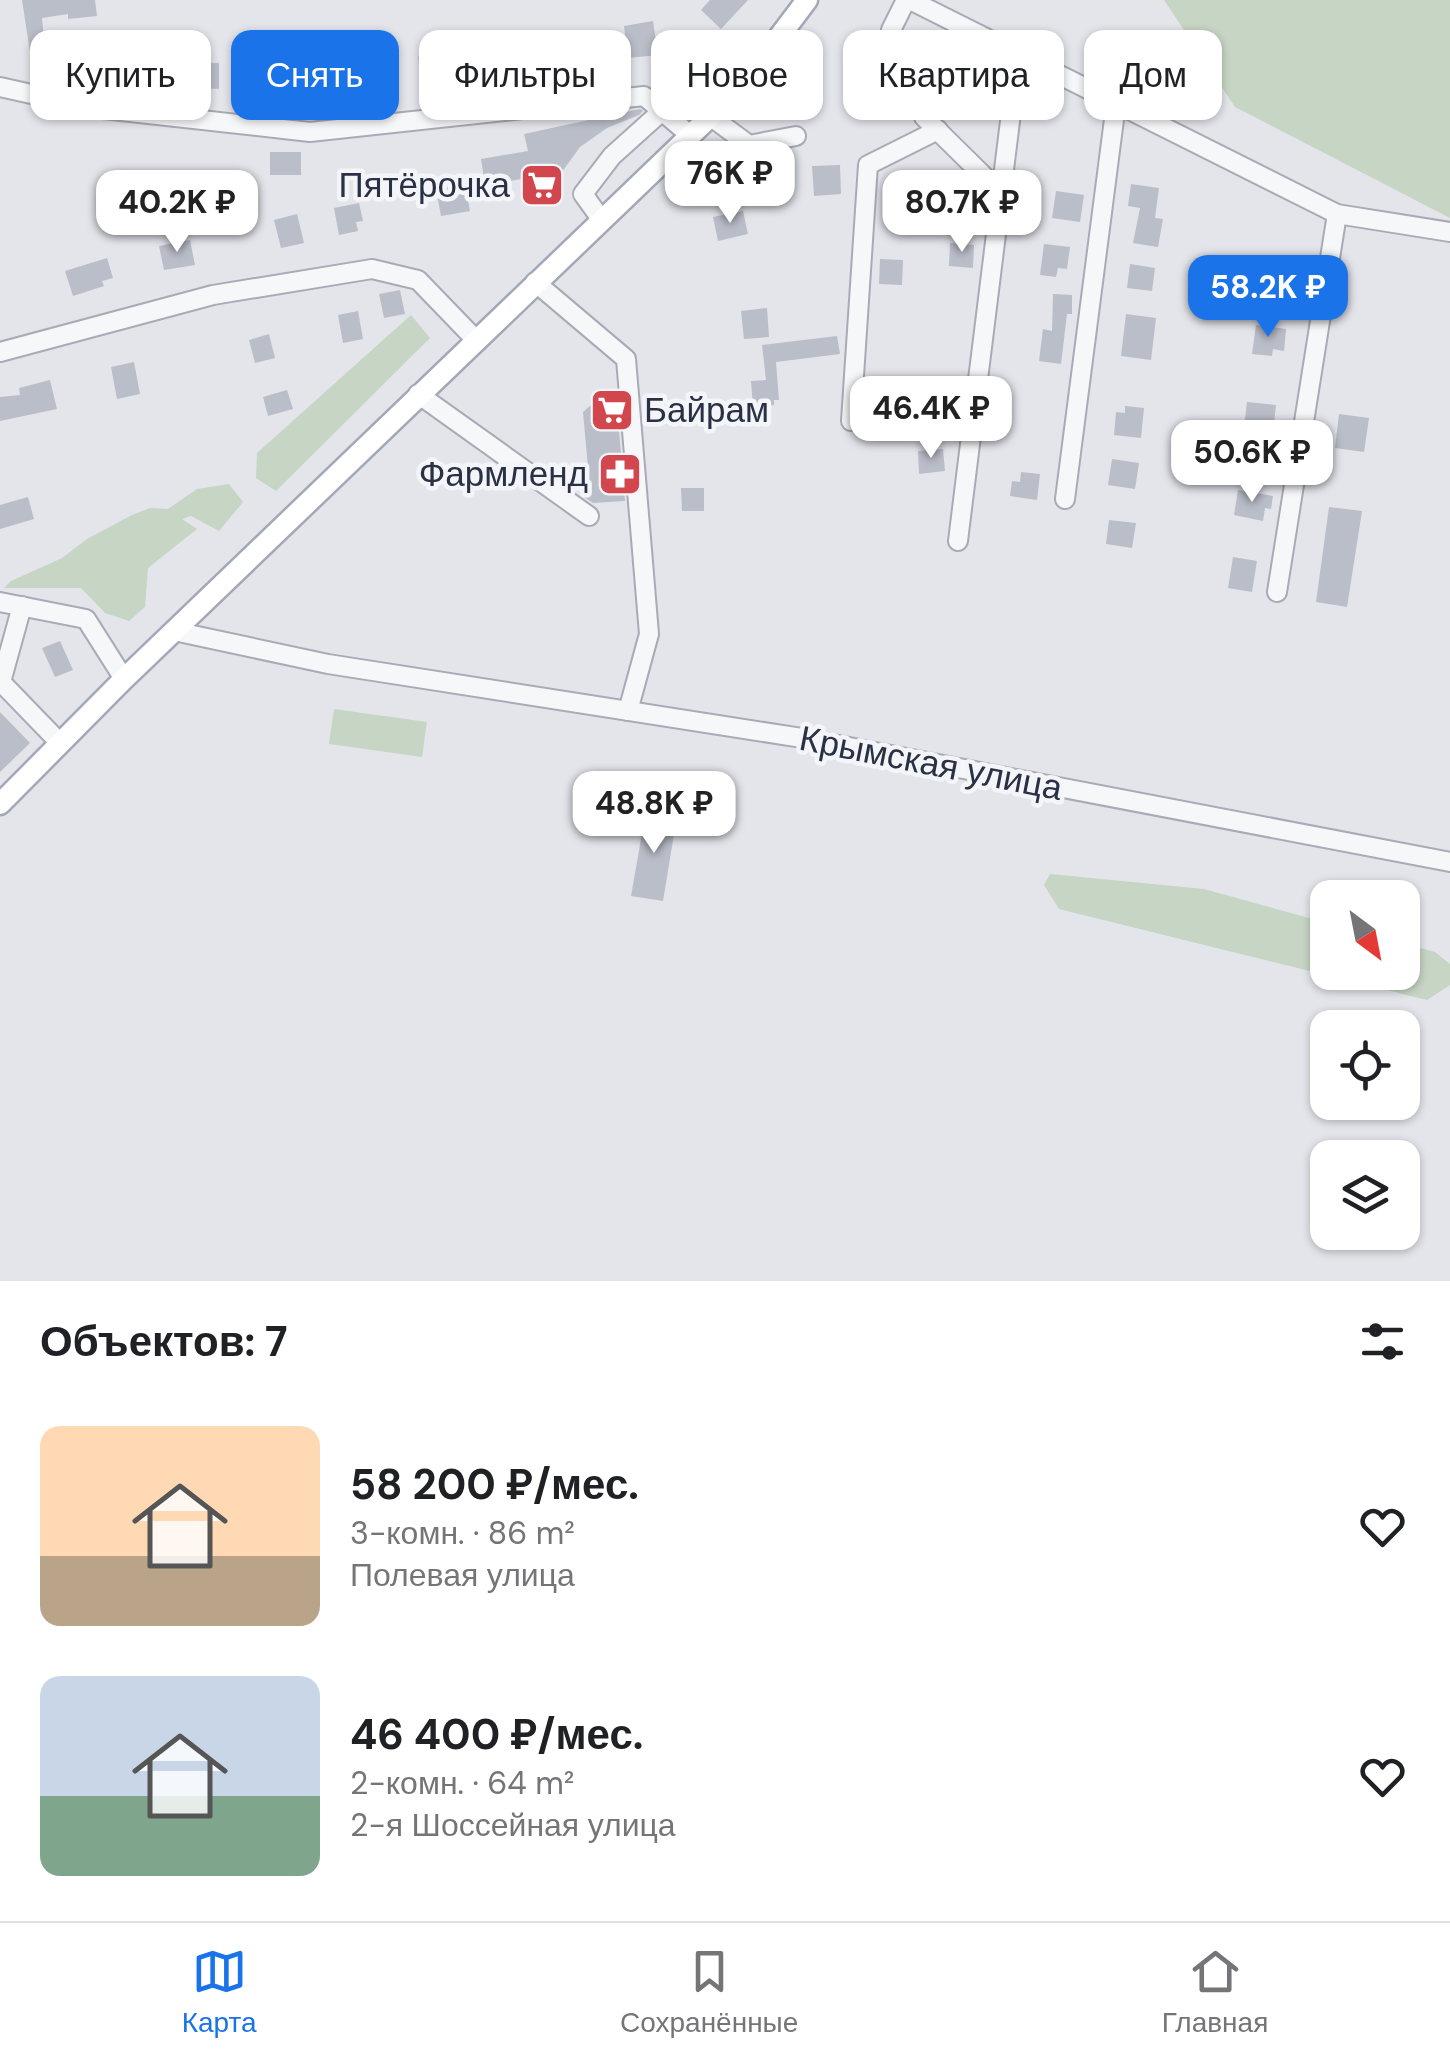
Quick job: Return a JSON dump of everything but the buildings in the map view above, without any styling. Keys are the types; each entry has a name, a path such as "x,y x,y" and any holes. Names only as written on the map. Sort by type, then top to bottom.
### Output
{"main road":[{"path":"784,30 807,0"},
{"path":"0,804 475,338 706,120"}],"street":[{"path":"968,30 908,0 891,30 924,117 1001,193"},
{"path":"0,87 94,108 310,132 644,96 651,102"},
{"path":"601,219 583,194 612,156 653,120"},
{"path":"672,120 690,135"},
{"path":"715,120 749,145 796,136"},
{"path":"958,541 1010,120"},
{"path":"1064,500 1114,120"},
{"path":"1148,120 1336,214 1450,232"},
{"path":"850,421 868,165 938,130"},
{"path":"1277,592 1336,214"},
{"path":"0,352 213,294 372,270 418,280 475,338"},
{"path":"535,282 626,359 650,634 628,710"},
{"path":"418,394 589,516"},
{"path":"0,602 86,619 124,679"},
{"path":"22,606 1,682 60,743"},
{"name":"Крымская улица","path":"174,630 328,664 802,738 1450,862"}],"green space":[{"path":"1164,0 1450,0 1450,218 1235,107 1222,87 1222,30 1184,30"},
{"path":"411,315 430,338 276,491 256,478 257,453"},
{"path":"229,484 243,502 219,531 191,516 182,519 197,529 148,568 145,607 129,621 105,613 81,588 4,588 132,515 150,508 168,509 197,489"},
{"path":"334,709 427,722 422,757 329,744"},
{"path":"1050,874 1204,889 1310,918 1310,971 1059,909 1044,885"},
{"path":"1420,948 1435,952 1450,964 1450,985 1427,1000 1387,990 1420,990"}],"place":[{"name":"Пятёрочка","path":"542,185"},
{"name":"Байрам","path":"612,410"},
{"name":"Фармленд","path":"620,474"}]}
